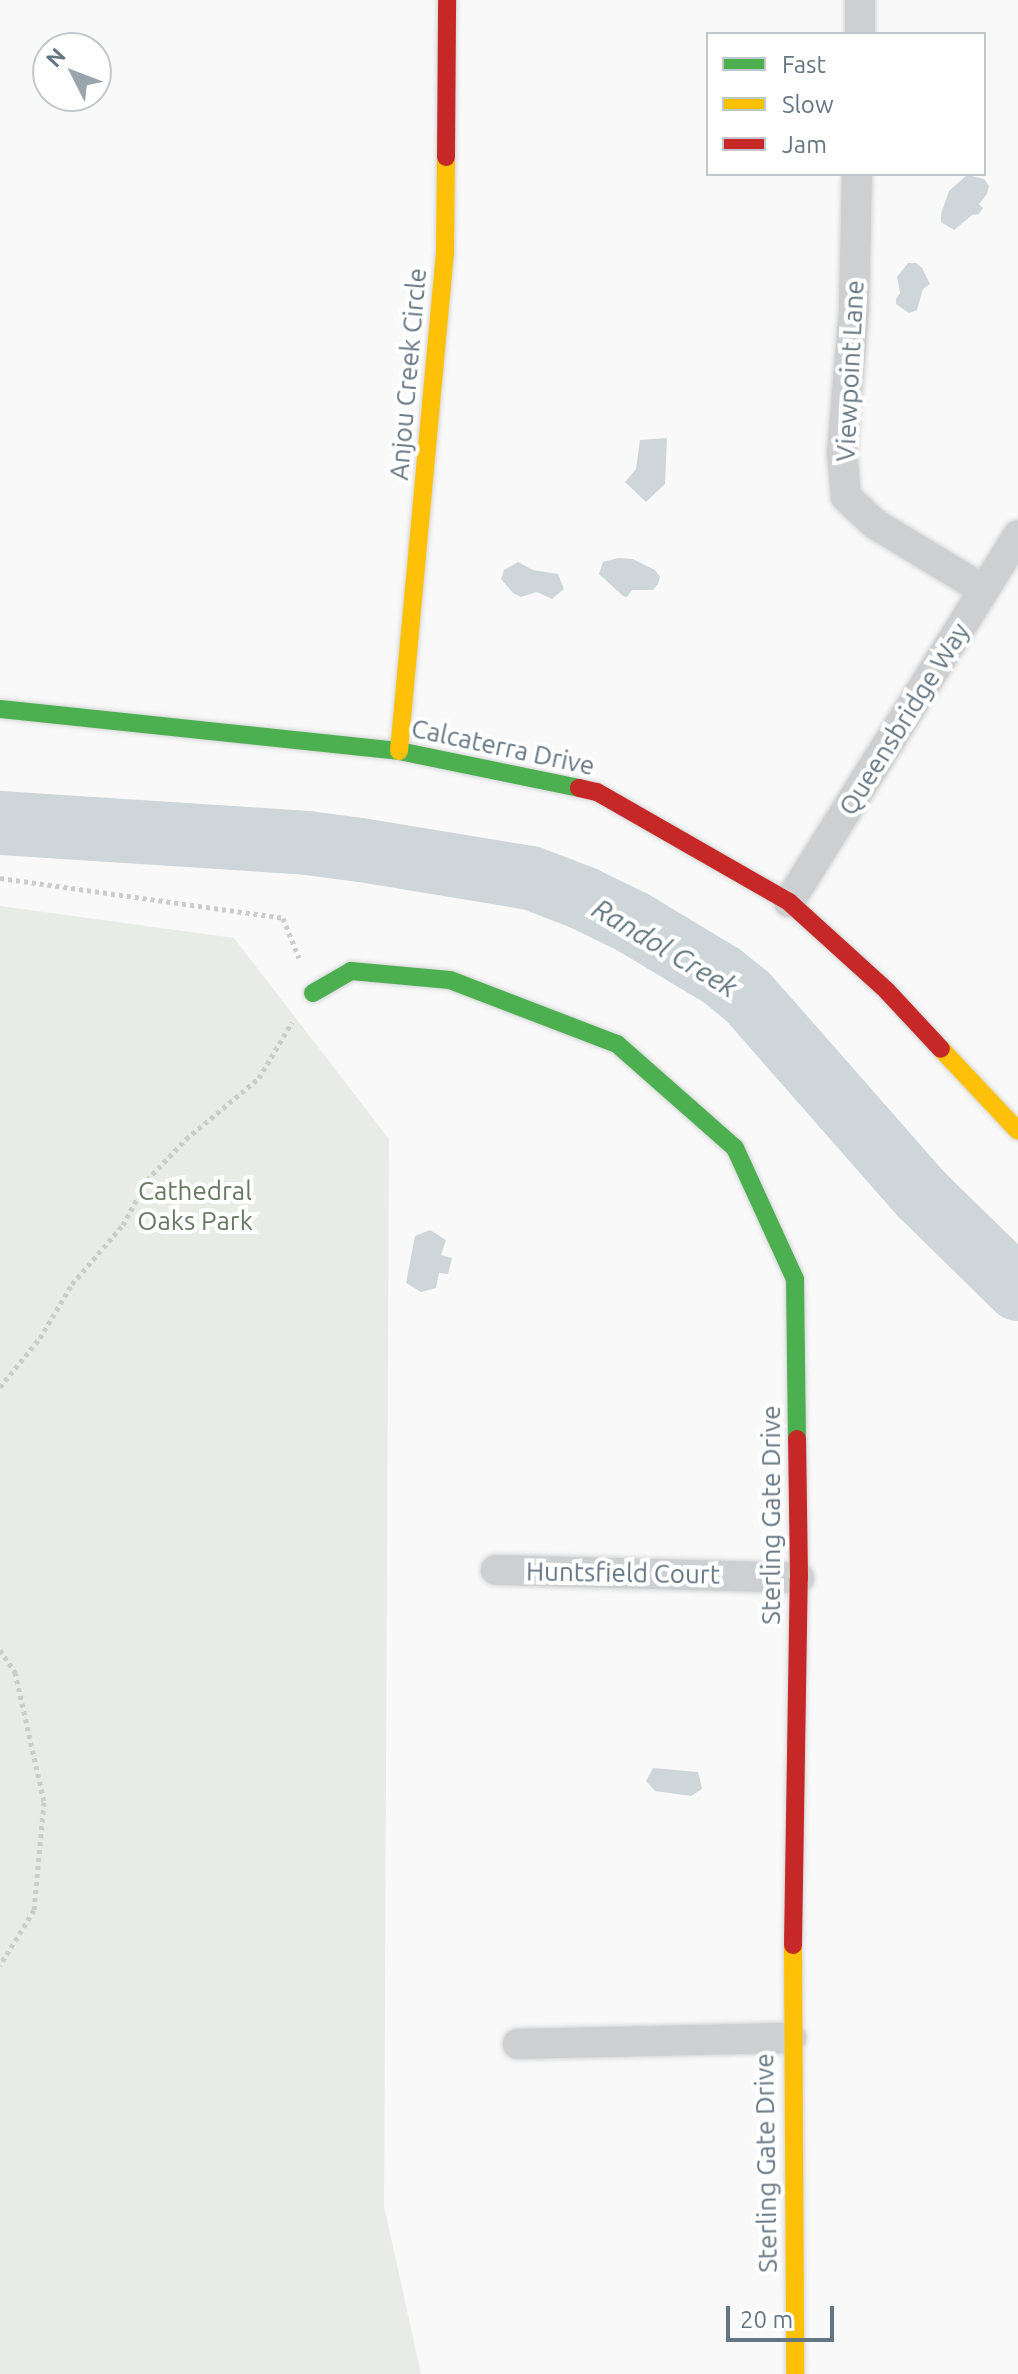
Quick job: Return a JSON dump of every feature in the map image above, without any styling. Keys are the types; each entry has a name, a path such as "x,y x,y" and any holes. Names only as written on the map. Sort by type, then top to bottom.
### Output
{"street":[{"name":"Anjou Creek Circle","path":"399,751 445,252 447,0"},
{"path":"860,0 860,32"},
{"name":"Viewpoint Lane","path":"857,176 854,309 842,452 846,497 875,524 984,590"},
{"name":"Queensbridge Way","path":"789,902 1018,536"},
{"name":"Calcaterra Drive","path":"0,709 399,751 597,792 789,902 887,991 1018,1131"},
{"name":"Sterling Gate Drive","path":"313,993 351,971 450,980 617,1044 735,1148 795,1279 799,1578 791,2038 795,2374"},
{"name":"Huntsfield Court","path":"496,1570 799,1578"},
{"path":"518,2044 791,2038"}],"path":[{"path":"0,878 283,918 313,993 259,1078 186,1139 147,1180 123,1225 72,1284 40,1338 0,1387"},
{"path":"0,1650 15,1672 44,1802 34,1910 0,1965"}],"green space":[{"name":"Cathedral Oaks Park","path":"0,906 234,938 389,1139 384,2206 421,2374 0,2374"}],"shaded area":[{"path":"966,176 984,179 989,186 979,204 983,208 979,214 972,215 954,230 941,222 949,191"},
{"path":"908,263 916,263 922,268 930,284 923,289 917,310 909,313 896,304 900,293 897,277"},
{"path":"667,438 665,484 646,502 625,482 636,469 640,440"},
{"path":"618,558 633,559 655,570 660,577 658,584 653,590 632,590 627,597 623,596 599,574 603,562"},
{"path":"518,562 533,570 558,574 564,589 552,599 537,592 521,597 513,593 501,579 504,570"},
{"path":"430,1230 446,1240 441,1255 452,1258 448,1274 439,1273 436,1288 421,1292 406,1283 415,1236"},
{"path":"653,1768 698,1772 702,1789 691,1796 655,1791 646,1781"}],"waterway":[{"name":"Randol Creek","path":"0,823 307,843 531,878 583,898 634,923 722,976 747,996 923,1196 1018,1289"}],"traffic: fast":[{"path":"0,709 399,751 579,788"},
{"path":"313,993 351,971 450,980 617,1044 735,1148 795,1279 797,1439"}],"traffic: slow":[{"path":"399,751 445,252 446,157"},
{"path":"941,1049 1018,1131"},
{"path":"793,1945 795,2374"}],"traffic: jam":[{"path":"446,157 447,0"},
{"path":"579,788 597,792 789,902 887,991 941,1049"},
{"path":"793,1945 799,1578 797,1439"}]}
